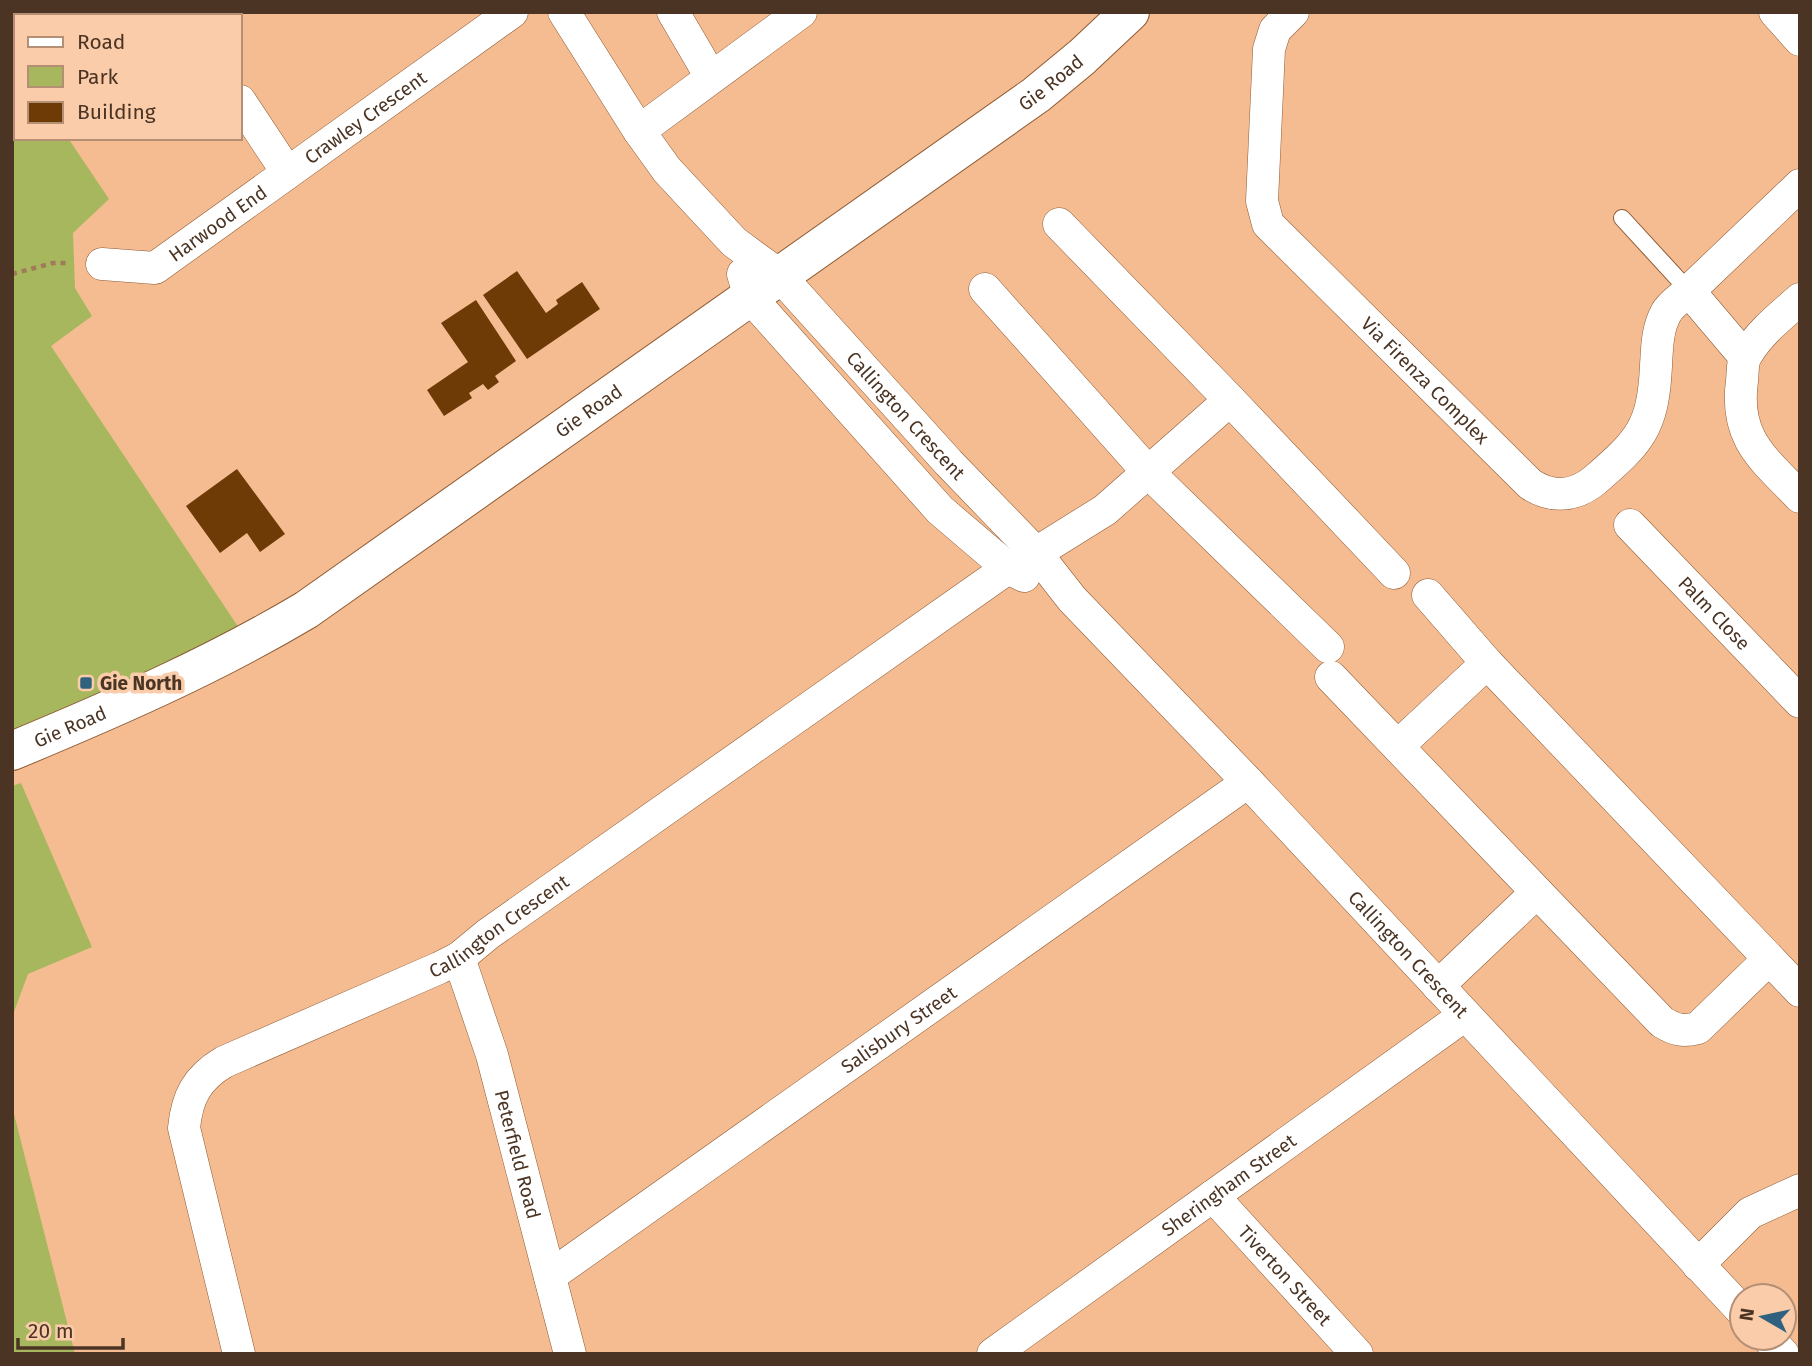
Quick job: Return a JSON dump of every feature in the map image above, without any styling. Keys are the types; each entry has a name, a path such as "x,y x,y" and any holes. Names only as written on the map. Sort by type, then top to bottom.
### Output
{"street":[{"name":"Crawley Crescent","path":"242,104 287,172 512,12"},
{"path":"564,12 639,131 667,170 734,242 764,286"},
{"path":"673,12 711,77"},
{"path":"639,131 801,12"},
{"name":"Gie Road","path":"12,751 227,655 306,610 1036,95 1130,12"},
{"name":"Via Firenza Complex","path":"1293,12 1275,30 1269,49 1262,201 1268,223 1530,484 1552,494 1572,492 1590,484 1631,449 1647,423 1655,385 1657,340 1666,312 1800,185"},
{"path":"1775,12 1800,40"},
{"name":"Harwood End","path":"102,264 155,268 287,172"},
{"path":"1059,224 1394,573"},
{"name":"Callington Crescent","path":"764,286 949,463 1036,553 1072,599 1248,782 1728,1296"},
{"name":"Callington Crescent","path":"764,286 940,510 1008,568 1072,599"},
{"path":"985,289 1148,472 1330,662 1398,746 1662,1022 1675,1030 1688,1031 1698,1028 1769,959"},
{"path":"1689,291 1745,357"},
{"path":"1800,299 1759,337 1745,357 1740,392 1746,432 1753,448 1800,497"},
{"path":"1036,553 1105,510 1230,400"},
{"name":"Palm Close","path":"1630,525 1800,702"},
{"name":"Callington Crescent","path":"239,1354 184,1128 191,1093 200,1080 224,1062 459,958 500,926 1008,568 1036,553"},
{"path":"1428,594 1487,663 1800,990"},
{"path":"1398,746 1487,663"},
{"name":"Salisbury Street","path":"550,1276 1248,782"},
{"path":"1438,986 1537,892"},
{"name":"Peterfield Road","path":"459,958 492,1055 570,1354"},
{"name":"Sheringham Street","path":"993,1354 1465,1015"},
{"path":"1699,1265 1750,1213 1800,1190"},
{"name":"Tiverton Street","path":"1213,1196 1357,1354"}],"lane":[{"path":"1622,218 1689,291"}],"path":[{"path":"12,274 53,263 102,264"}],"green space":[{"path":"12,54 14,140 69,140 109,199 73,233 75,288 92,316 51,346 249,643 12,751"},
{"path":"21,783 92,947 28,974 12,1017 12,786"},
{"path":"12,1106 75,1354 12,1354"}],"building":[{"path":"517,271 546,313 558,304 556,300 582,282 600,309 527,359 483,295"},
{"path":"476,300 516,361 495,376 499,382 488,390 483,384 469,393 472,398 444,416 427,390 468,362 441,323"},
{"path":"237,469 285,534 260,552 247,533 220,553 186,506"}],"place":[{"name":"Gie North","path":"86,683"}]}
